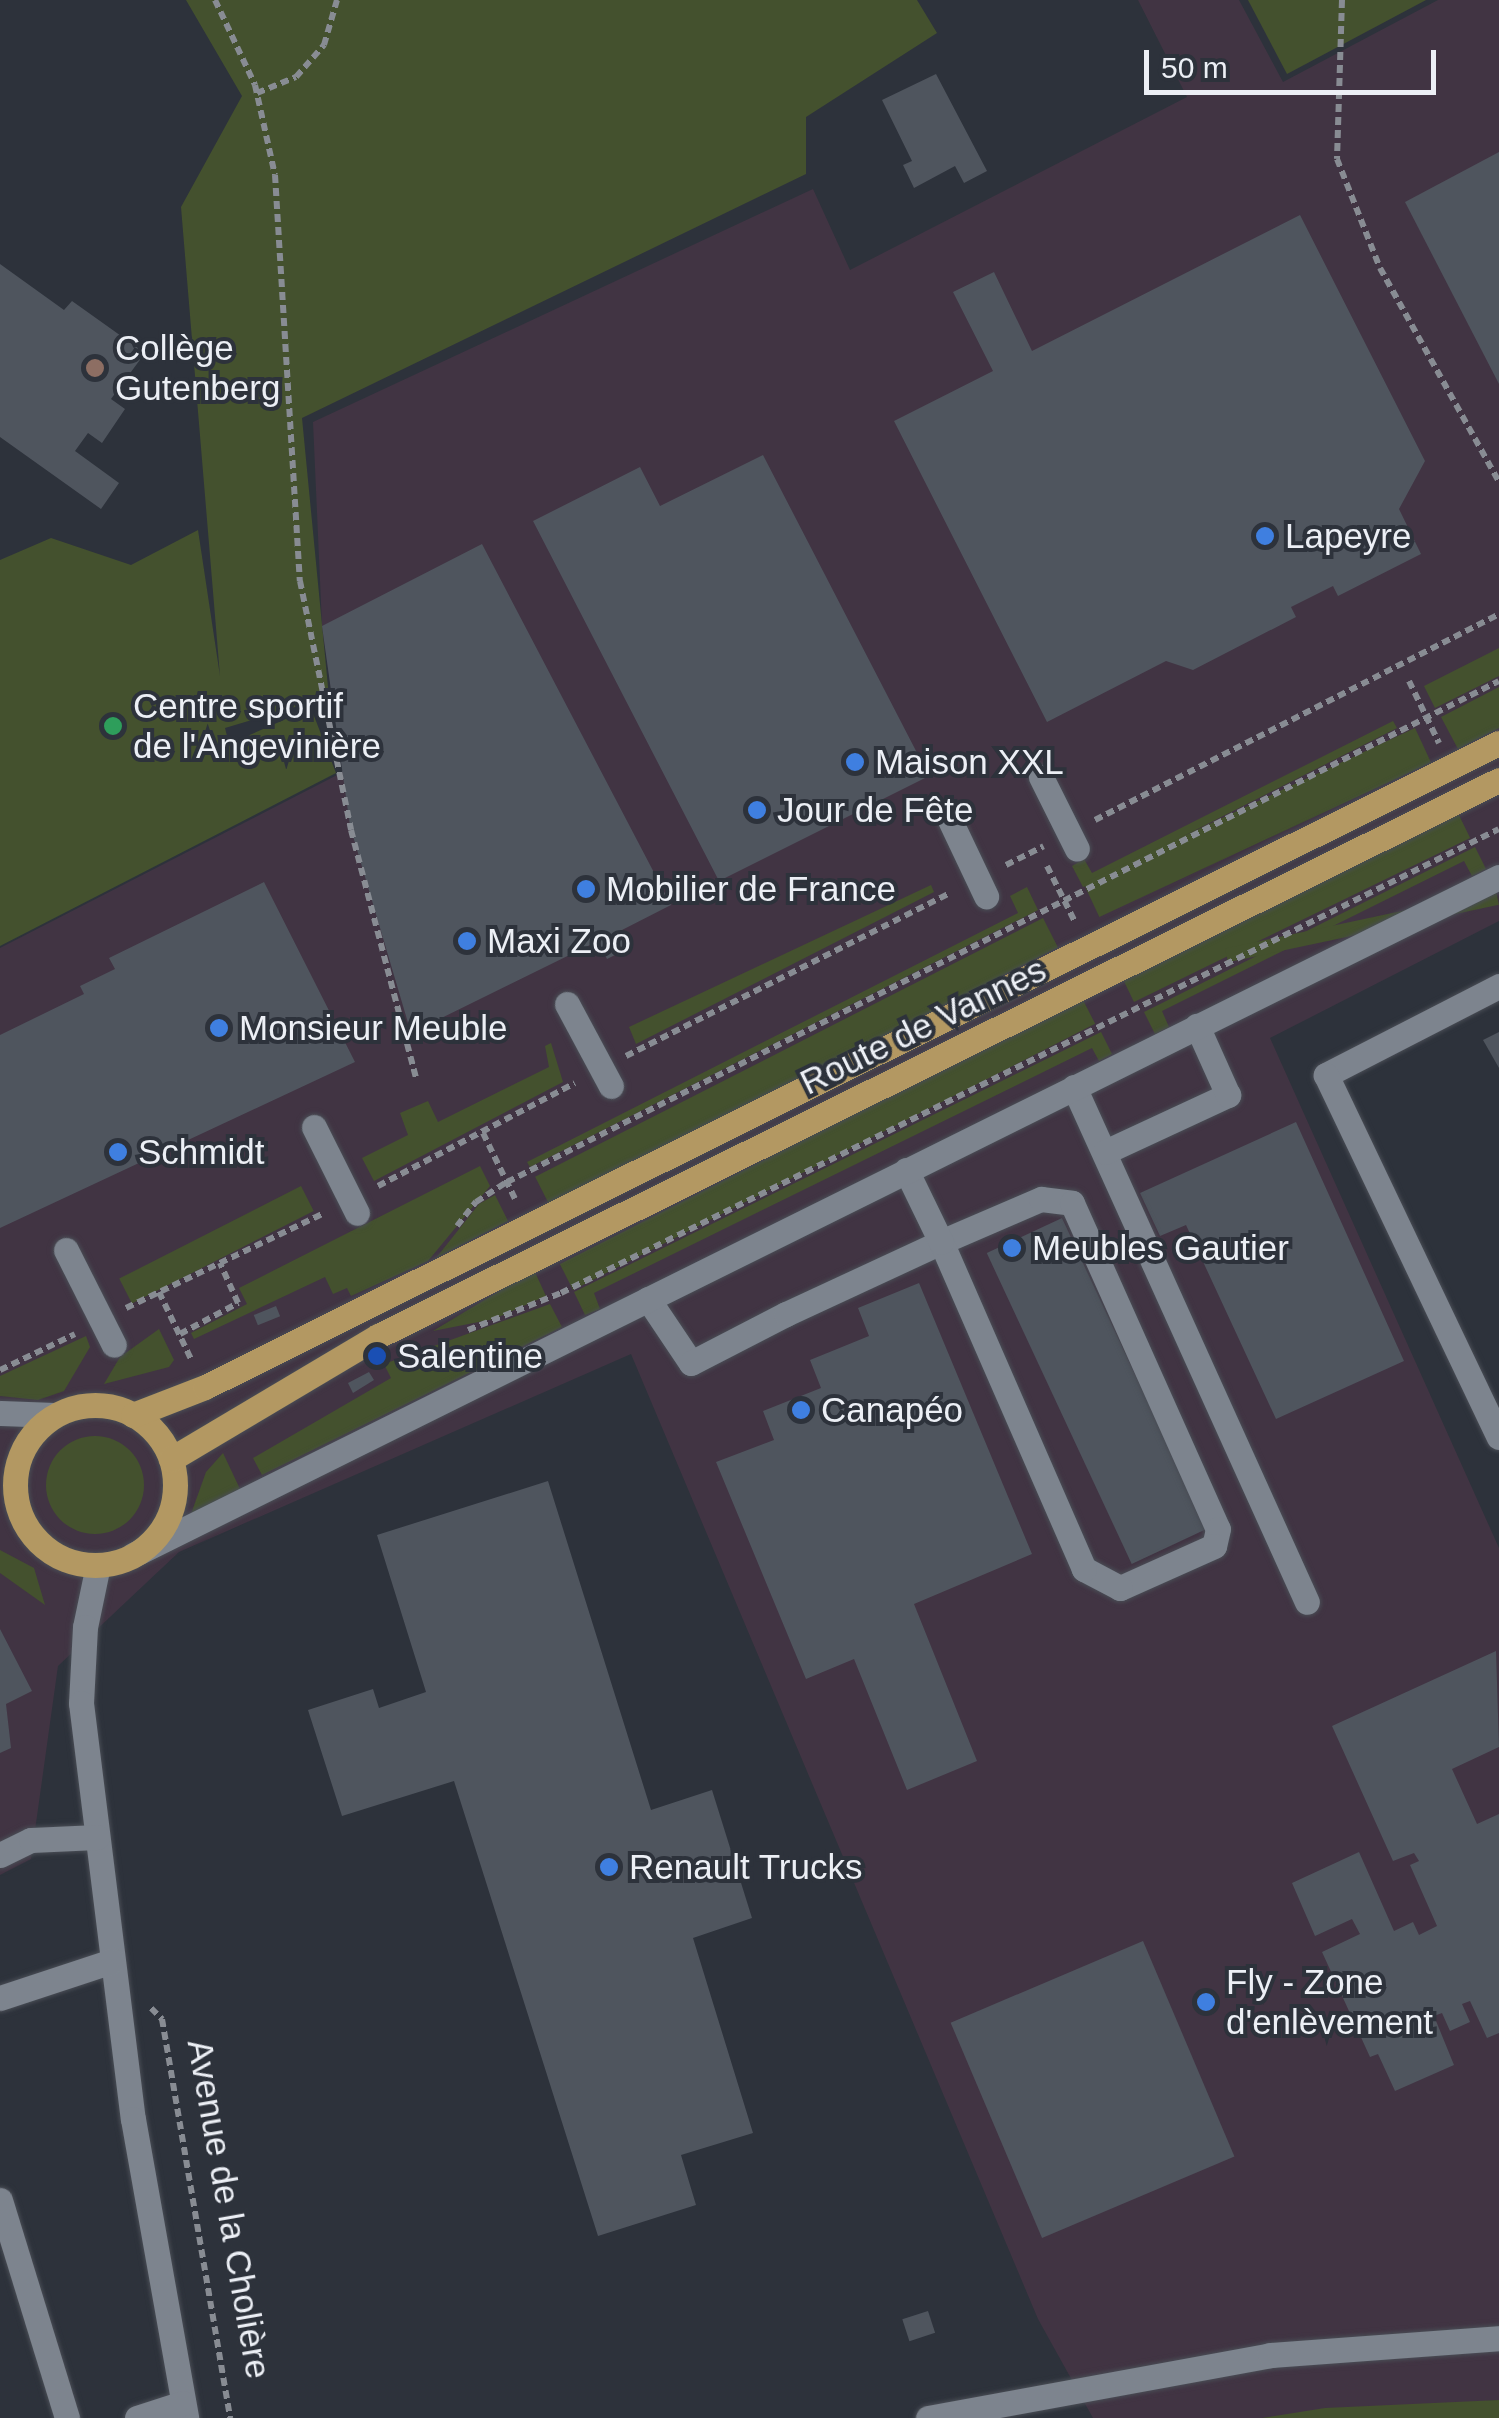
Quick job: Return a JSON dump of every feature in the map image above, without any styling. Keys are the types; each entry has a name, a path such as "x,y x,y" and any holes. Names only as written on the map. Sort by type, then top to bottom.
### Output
{"main road":[{"name":"Route de Vannes","path":"134,1415 205,1386 1499,743"},
{"name":"Route de Vannes","path":"171,1459 378,1336 1499,780"},
{"path":"95,1405 134,1415 160,1438 171,1459 170,1514 132,1556 98,1565 59,1556 11,1519 9,1465 29,1439 55,1416 95,1405"}],"street":[{"path":"1041,777 1073,842"},
{"path":"948,816 982,887"},
{"path":"132,1556 1499,877"},
{"path":"1499,986 1326,1075 1499,1437"},
{"path":"567,1004 606,1077"},
{"path":"1105,1152 1228,1096 1196,1026"},
{"path":"1074,1087 1307,1602"},
{"path":"314,1128 354,1207"},
{"path":"648,1299 691,1363 941,1242 1042,1199 1072,1202 1218,1529 1214,1546 1120,1588 1084,1569 941,1242 906,1170"},
{"path":"66,1250 114,1344"},
{"path":"0,1413 55,1416"},
{"path":"98,1565 84,1627 81,1703 112,1967 185,2411 137,2418"},
{"path":"0,1855 31,1840 97,1836"},
{"path":"0,1998 112,1967"},
{"path":"0,2200 66,2418"},
{"path":"928,2418 1270,2354 1499,2338"}],"path":[{"path":"215,0 257,93 274,175 300,581 351,830 416,1078"},
{"path":"257,93 296,77 324,45 337,0"},
{"path":"1342,0 1337,159 1380,268 1499,482"},
{"path":"0,1370 220,1263 354,1207 606,1077 792,967 982,887 1073,842 1499,614"},
{"name":"Route de Vannes","path":"449,1237 476,1202 507,1182 1499,681"},
{"path":"456,1332 562,1294 1499,829"},
{"path":"159,1292 180,1334 238,1303 220,1263"},
{"name":"Avenue de la Cholière","path":"112,1967 162,2019 230,2418"}],"shaded area":[{"path":"1138,0 1239,0 1283,82 1438,0 1499,0 1499,921 1270,1038 1499,1548 1499,2400 1262,2418 1093,2418 1038,2319 631,1354 179,1552 58,1666 31,1859 0,1875 0,948 343,772 322,626 313,422 813,189 850,270 1187,97"}],"green space":[{"path":"186,0 917,0 937,33 806,117 806,174 302,418 329,697 225,728 229,744 311,708 336,773 0,946 0,560 51,538 131,565 198,530 220,676 181,207 242,96"},
{"path":"1248,0 1426,0 1287,74"},
{"path":"1499,648 1499,676 1435,708 1424,686"},
{"path":"1499,687 1499,728 1458,749 1441,717"},
{"path":"1393,721 1397,728 1083,887 1072,866 1084,859 1092,873"},
{"path":"1415,728 1431,762 1099,917 1083,883"},
{"path":"1457,811 1470,838 1134,1002 1121,975"},
{"path":"1475,847 1486,869 1472,876 1464,861 1162,1011 1169,1027 1155,1034 1144,1012"},
{"path":"931,885 934,892 636,1044 629,1027"},
{"path":"1027,887 1038,910 530,1167 527,1162 1018,913 1010,896"},
{"path":"1496,891 1499,905 1228,962 1225,949"},
{"path":"1043,918 1058,947 550,1206 535,1177"},
{"path":"1082,998 1095,1024 573,1290 560,1264"},
{"path":"1101,1032 1112,1054 1099,1061 1092,1048 594,1293 600,1309 585,1315 574,1292"},
{"path":"551,1043 563,1082 374,1181 362,1158 408,1135 400,1113 428,1101 438,1122 549,1067 545,1046"},
{"path":"480,1166 490,1186 428,1261 351,1296 347,1288 333,1294 325,1277 194,1339 191,1333 247,1304 239,1288"},
{"path":"301,1186 314,1211 132,1304 119,1279"},
{"path":"495,1195 508,1221 436,1258 479,1204"},
{"path":"534,1270 546,1296 494,1319 433,1331"},
{"path":"550,1304 562,1327 262,1475 253,1458 391,1378 384,1364"},
{"path":"159,1329 174,1360 169,1367 104,1384 120,1357"},
{"path":"86,1336 90,1347 64,1391 38,1400 0,1396 0,1376"},
{"path":"85,1436 105,1436 130,1450 141,1466 141,1504 130,1520 105,1534 85,1534 68,1526 54,1512 46,1495 46,1475 54,1458 68,1444"},
{"path":"223,1453 240,1489 191,1514 206,1472"},
{"path":"0,1550 34,1568 45,1605 0,1573"},
{"path":"1499,2400 1499,2418 1262,2418 1325,2408"}],"building":[{"path":"936,74 987,171 964,183 955,166 914,188 903,165 912,161 882,100"},
{"path":"1499,152 1499,384 1405,202"},
{"path":"1300,215 1425,461 1399,509 1421,554 1338,596 1333,586 1291,607 1296,617 1193,670 1166,661 1047,722 894,421 993,371 953,292 994,272 1032,351"},
{"path":"0,264 64,310 72,301 145,353 111,399 125,409 102,443 88,433 75,451 119,483 101,509 0,437"},
{"path":"763,455 929,776 719,881 533,521 640,467 660,506"},
{"path":"482,544 671,905 622,930 629,948 607,959 598,941 411,1033 350,826 322,626"},
{"name":"Monsieur Meuble","path":"264,882 355,1062 0,1228 0,1035 84,994 80,986 115,969 109,958"},
{"path":"1499,1032 1499,1068 1483,1040"},
{"path":"1296,1122 1404,1361 1276,1419 1186,1225 1160,1236 1140,1193"},
{"path":"1062,1218 1207,1529 1132,1564 987,1253"},
{"path":"919,1283 1032,1554 914,1604 977,1761 907,1790 854,1659 806,1679 716,1462 774,1440 763,1411 821,1388 810,1360 869,1336 858,1308"},
{"path":"276,1306 280,1316 258,1325 254,1315"},
{"path":"369,1372 374,1380 353,1393 348,1383"},
{"name":"Renault Trucks","path":"548,1481 651,1810 712,1790 752,1918 693,1938 753,2133 681,2155 696,2205 598,2236 454,1781 342,1816 308,1710 373,1689 379,1708 426,1692 377,1535"},
{"path":"0,1629 32,1691 6,1704 11,1748 0,1753"},
{"path":"1496,1651 1499,1747 1452,1769 1477,1824 1499,1814 1499,2033 1487,2038 1470,2001 1462,2004 1470,2022 1450,2031 1442,2013 1434,2016 1454,2065 1395,2091 1378,2054 1370,2057 1322,1952 1360,1934 1352,1919 1315,1936 1292,1883 1359,1852 1394,1931 1413,1922 1419,1935 1437,1926 1410,1865 1419,1861 1414,1853 1393,1861 1332,1726"},
{"path":"1143,1941 1234,2156 1042,2238 951,2023"},
{"path":"928,2311 935,2333 909,2341 902,2319"}],"place":[{"name":"Collège Gutenberg","path":"95,368"},
{"name":"Lapeyre","path":"1265,536"},
{"name":"Centre sportif de l'Angevinière","path":"113,726"},
{"name":"Maison XXL","path":"855,762"},
{"name":"Jour de Fête","path":"757,810"},
{"name":"Mobilier de France","path":"586,889"},
{"name":"Maxi Zoo","path":"467,941"},
{"name":"Monsieur Meuble","path":"219,1028"},
{"name":"Schmidt","path":"118,1152"},
{"name":"Meubles Gautier","path":"1012,1248"},
{"name":"Salentine","path":"377,1356"},
{"name":"Canapéo","path":"801,1410"},
{"name":"Renault Trucks","path":"609,1867"},
{"name":"Fly - Zone d'enlèvement","path":"1206,2002"}]}
